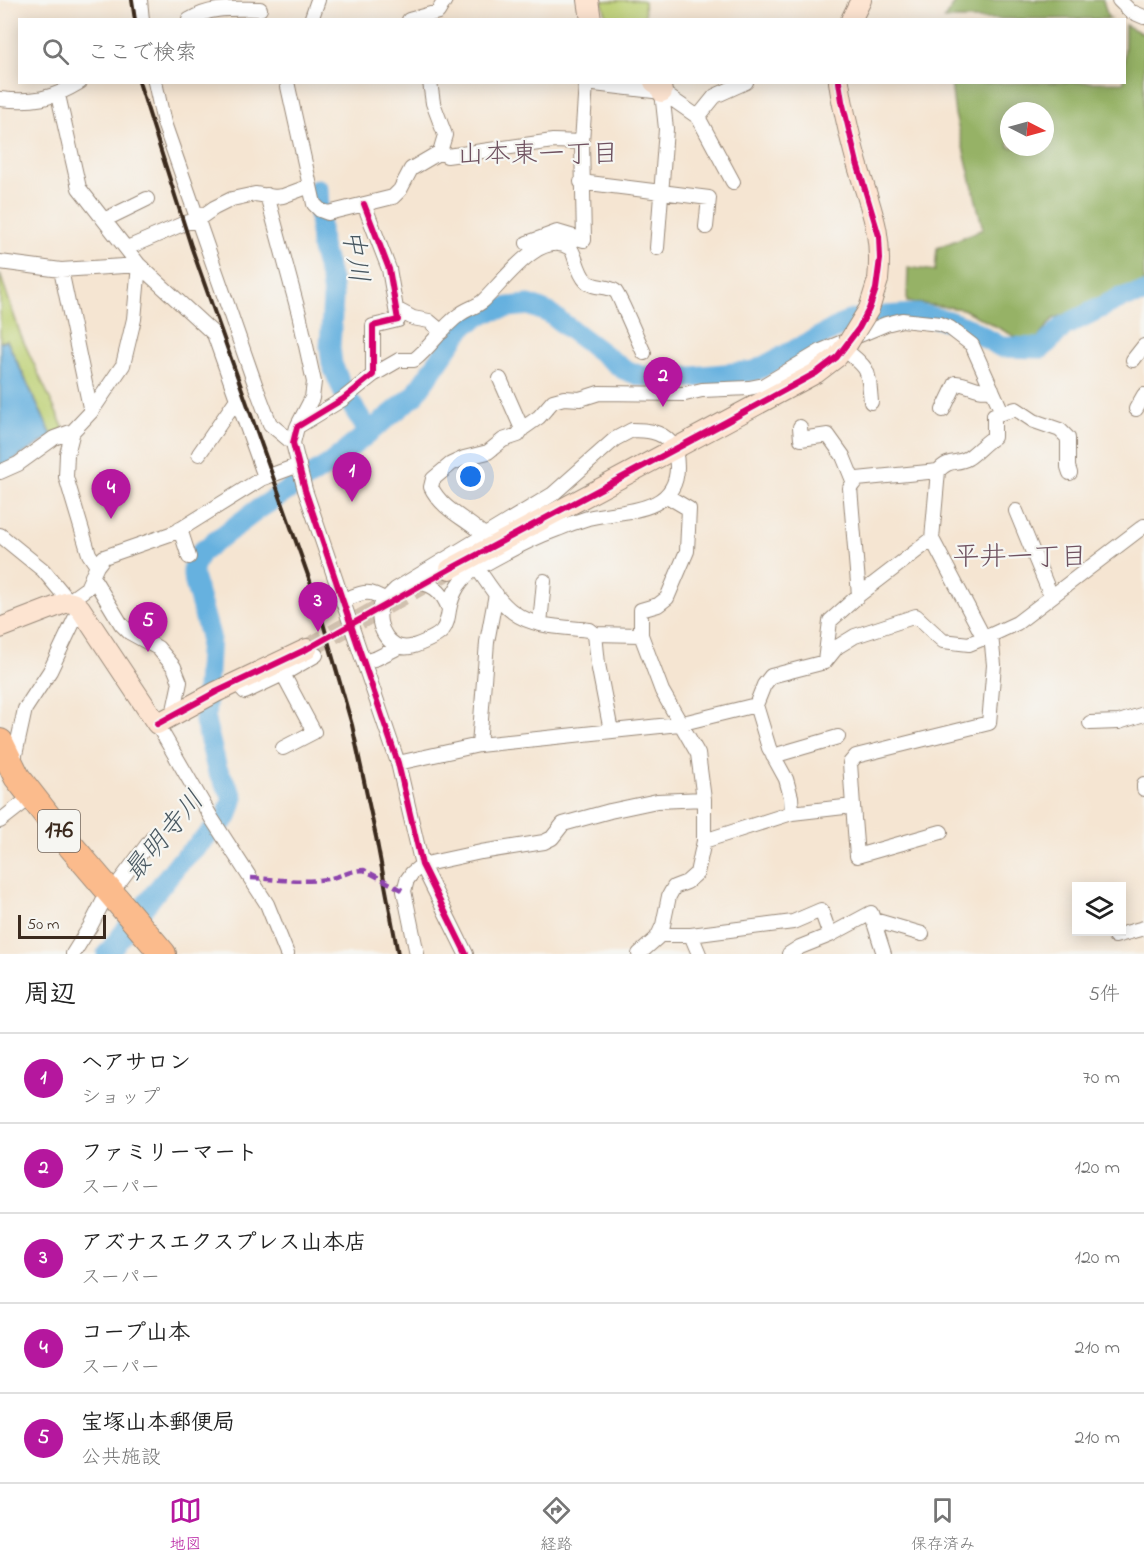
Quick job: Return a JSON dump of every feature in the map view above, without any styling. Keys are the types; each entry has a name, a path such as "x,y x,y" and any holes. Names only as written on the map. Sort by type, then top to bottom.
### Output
{"highway":[{"name":"176","path":"0,742 32,796 70,845 156,945"}],"street":[{"path":"140,0 142,18"},
{"path":"312,18 318,0"},
{"path":"417,18 438,12 445,0"},
{"path":"588,0 591,18"},
{"path":"852,18 861,0"},
{"path":"1119,0 1130,11 1144,17"},
{"path":"192,18 201,12 215,9 262,10"},
{"path":"0,99 21,102 38,100 58,95 77,84"},
{"path":"155,84 164,123 270,424 293,443"},
{"path":"287,84 314,204 320,210 328,213 393,197 400,190 411,169 440,152 445,135 433,104 430,84"},
{"path":"527,243 557,232 584,240 581,182 582,84"},
{"path":"601,84 658,87 698,117 734,182"},
{"path":"698,117 715,96 742,84"},
{"path":"450,569 816,372 837,357 846,346 869,309 878,280 880,259 879,237 857,163 839,84"},
{"path":"657,248 666,129 658,87"},
{"path":"58,95 79,188 139,265 214,334 266,477"},
{"path":"440,152 447,156 553,141 582,142"},
{"path":"581,182 709,198 706,227"},
{"path":"128,248 197,220 232,199 255,194 283,196 310,186"},
{"path":"267,195 299,314 314,382 312,398 297,427 293,443 305,490 398,763 422,865 466,954"},
{"path":"104,220 147,199"},
{"path":"364,204 389,269 398,320 373,326 373,375"},
{"path":"297,427 343,399 373,375 399,360 414,360 458,315 482,302 523,259 542,247 559,245 569,248 573,251 578,269 585,280 591,285 614,290 617,293 644,353"},
{"path":"0,262 61,270 139,265"},
{"path":"0,472 18,464 54,438 73,431 91,412 123,365 134,319 139,265"},
{"path":"61,270 91,412"},
{"path":"396,309 413,318 429,321 442,332"},
{"path":"485,536 435,496 431,487 433,479 451,464 488,452 503,440 518,435 553,401 564,398 580,399 599,393 685,394 702,390 764,385 821,351 885,324 902,320 940,324 950,328 972,345 983,365 1002,412"},
{"path":"846,346 866,366 871,402"},
{"path":"1133,360 1144,346"},
{"path":"500,379 522,429"},
{"path":"941,380 954,387"},
{"path":"943,410 956,383 963,383 978,391 992,389"},
{"path":"1136,409 1144,395"},
{"path":"200,454 237,399"},
{"path":"941,832 857,856 850,763 856,756 989,723 993,665 987,636 932,539 938,471 945,463 967,458 994,437 994,415 1016,409 1034,421 1060,430 1068,438 1070,473"},
{"path":"800,427 801,440 828,435 843,456 854,483"},
{"path":"364,662 399,647 413,646 441,632 446,624 457,588 464,578 477,568 556,529 589,518 629,513 649,507 667,496 677,475 675,448 669,440 654,431 633,430 624,433 578,470 554,494 396,590 385,600 380,614 382,628 389,641 399,647"},
{"path":"73,431 67,454 66,477 94,571 121,624 129,632 165,654 180,682 165,719"},
{"path":"13,767 25,709 50,670 75,604 87,588 94,571 104,557 180,530 205,512 266,477 300,468"},
{"path":"859,595 850,488 857,479 938,471"},
{"path":"639,954 658,935 663,926 669,896 674,887 687,882 697,873 704,841 704,799 698,754 662,691 641,635 641,610 658,605 667,598 687,551 689,509 667,496"},
{"path":"1016,511 1051,596"},
{"path":"792,813 786,779 769,748 756,705 764,685 771,676 825,662 837,647 855,636 916,616 943,641 969,644 1017,623 1144,526"},
{"path":"180,530 189,557"},
{"path":"0,536 42,570 75,604 165,719 212,819 267,904 287,954"},
{"path":"825,662 830,621 859,595 932,539"},
{"path":"477,568 513,612 540,624 590,630 595,634 641,635"},
{"path":"540,624 544,580"},
{"path":"410,582 422,582 437,589 449,609"},
{"path":"343,600 367,592 374,592 385,600"},
{"path":"478,745 487,642 496,594"},
{"path":"0,628 75,604"},
{"path":"595,634 598,664 611,731"},
{"path":"165,719 236,682 311,652"},
{"path":"236,682 245,692 283,675 311,652"},
{"path":"283,675 314,732 283,747"},
{"path":"398,763 478,745 679,724 756,705"},
{"path":"1090,723 1119,722 1144,714"},
{"path":"773,756 838,737"},
{"path":"1144,784 1144,789"},
{"path":"0,821 32,796"},
{"path":"417,954 404,891 406,880 422,865 544,842 552,838 562,824 610,811 657,801 704,799"},
{"path":"704,841 792,813 853,806"},
{"path":"73,954 110,892 153,837"},
{"path":"658,935 691,935 793,922 821,910 830,935"},
{"path":"789,954 871,914 885,954"},
{"path":"874,920 922,934"},
{"path":"1126,933 1144,928"},
{"path":"691,935 699,954"}],"green space":[{"path":"957,0 1103,0 1108,18 945,18"},
{"path":"602,1 644,1 645,18 607,18"},
{"path":"1126,25 1144,34 1144,286 1053,319 1038,338 1027,343 963,309 907,302 908,267 935,271 937,248 983,229 955,114 951,84 1126,84"},
{"path":"0,274 21,336 64,429 52,435 7,340 0,342"}],"water":[{"path":"7,341 52,436 0,469 0,343"}],"waterway":[{"name":"中川","path":"318,189 321,246 331,280 333,297 330,347 332,364 344,393 369,432"},
{"name":"最明寺川","path":"107,954 177,865 227,817 233,797 217,769 205,721 210,636 193,576 193,568 200,553 257,510 331,463 414,396 463,326 486,312 529,305 549,313 623,369 641,376 693,377 755,371 851,320 885,316 917,314 945,320 970,329 1001,347 1042,348 1064,326 1120,298 1144,293"}],"tunnel":[{"path":"307,649 450,569"}],"railway":[{"path":"132,0 135,18"},
{"path":"140,84 191,246 315,595 352,725 398,954"}],"marked path":[{"path":"251,878 318,880 364,870 404,891"}],"cycle path":[{"path":"157,724 216,692 307,649 450,569 816,373 837,357 859,328 869,309 876,289 880,259 879,236 857,163 839,84"},
{"path":"364,204 389,269 398,320 373,326 373,375 343,399 297,427 293,443 305,490 398,763 422,865 466,954"}],"place":[{"name":"ファミリーマート","path":"663,407"},
{"name":"ヘアサロン","path":"352,502"},
{"name":"コープ山本","path":"111,519"},
{"name":"アズナスエクスプレス山本店","path":"318,632"},
{"name":"宝塚山本郵便局","path":"148,652"}],"district":[{"name":"山本東一丁目","path":"538,155"},
{"name":"平井一丁目","path":"1020,558"}]}
